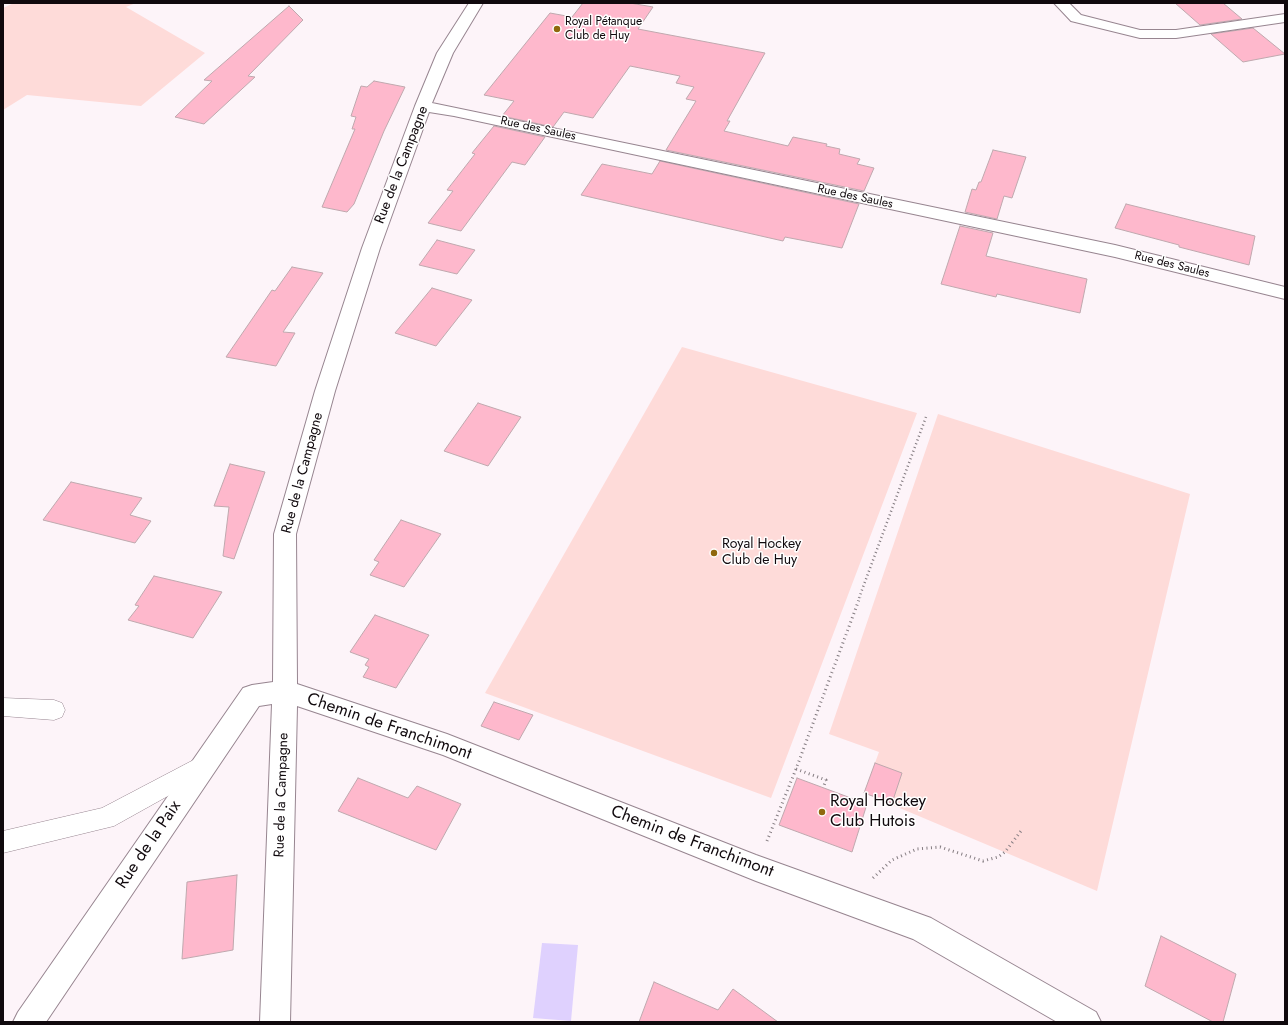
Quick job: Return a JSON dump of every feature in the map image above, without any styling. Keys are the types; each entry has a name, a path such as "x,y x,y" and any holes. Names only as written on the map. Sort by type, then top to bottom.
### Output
{"street":[{"name":"Rue de la Campagne","path":"275,1022 285,691 284,534 325,391 371,248 445,53 476,3"},
{"path":"1062,3 1076,18 1140,34 1176,34 1285,18"},
{"name":"Rue des Saules","path":"424,106 612,144 874,202 1115,251 1285,293"},
{"name":"Rue de la Paix","path":"28,1022 252,696 285,691"},
{"name":"Chemin de Franchimont","path":"285,691 447,745 756,868 920,928 1086,1022"}],"lane":[{"path":"3,708 54,710"},
{"path":"3,842 106,818 205,764"}],"path":[{"path":"756,868 796,769 926,417"},
{"path":"796,769 826,780 823,788"},
{"path":"865,908 874,877 892,860 917,849 940,847 983,861 998,857 1005,852 1021,830"}],"shaded area":[{"path":"14,3 136,3 126,7 205,53 141,106 27,95 3,110 3,8"},
{"name":"Royal Hockey Club de Huy","path":"682,347 917,413 771,798 485,693"},
{"path":"938,414 1190,494 1097,891 864,793 879,752 829,734"},
{"path":"542,943 578,945 571,1021 533,1018"}],"building":[{"path":"583,3 630,3 653,7 638,29 765,53 727,121 730,121 724,131 788,146 793,137 827,144 826,146 840,149 839,154 860,159 857,164 874,168 864,191 666,150 696,101 686,99 694,87 676,83 680,76 630,66 593,118 564,112 553,127 502,116 514,101 484,95 550,13 572,17"},
{"path":"1175,3 1223,3 1242,19 1200,25"},
{"path":"289,6 303,20 248,76 255,77 204,124 175,117 212,81 204,80"},
{"path":"1253,28 1285,54 1243,62 1211,34"},
{"path":"374,81 405,87 384,131 354,204 347,212 322,207 355,129 352,129 356,117 351,116 361,86 367,87"},
{"path":"494,126 545,137 525,165 512,162 461,231 428,223 453,191 447,190 475,154 472,153"},
{"path":"993,150 1026,157 1012,198 1004,196 997,219 965,212 972,189 976,190 979,182 981,182"},
{"path":"660,161 859,204 842,248 785,237 783,241 581,195 602,164 652,174"},
{"path":"1126,204 1255,236 1249,265 1179,247 1179,245 1115,228"},
{"path":"960,226 993,233 986,256 1087,279 1080,313 997,294 996,297 941,284"},
{"path":"437,240 475,250 457,274 419,265"},
{"path":"292,267 323,273 283,332 295,333 276,366 226,357 272,290 275,291"},
{"path":"432,288 472,300 436,346 395,333"},
{"path":"478,403 521,417 488,466 444,451"},
{"path":"230,464 265,472 234,559 223,556 229,507 214,506"},
{"path":"71,482 142,498 130,515 151,521 135,543 43,520"},
{"path":"401,520 441,534 404,587 370,575 379,562 374,560"},
{"path":"154,576 222,592 193,638 128,620 139,606 135,605"},
{"path":"375,615 429,635 396,688 363,677 369,667 365,665 369,659 350,652"},
{"path":"494,702 533,715 519,740 481,726"},
{"path":"875,763 902,773 892,803 864,793"},
{"path":"358,778 408,798 417,786 461,804 436,850 338,811"},
{"name":"Royal Hockey Club Hutois","path":"797,778 867,804 852,852 779,825"},
{"path":"237,875 233,950 182,959 187,882"},
{"path":"1161,936 1236,974 1223,1022 1213,1022 1145,986"},
{"path":"654,982 718,1010 733,989 778,1022 639,1022"}],"place":[{"name":"Royal Pétanque Club de Huy","path":"557,29"},
{"name":"Royal Hockey Club de Huy","path":"714,553"},
{"name":"Royal Hockey Club Hutois","path":"822,812"}]}
